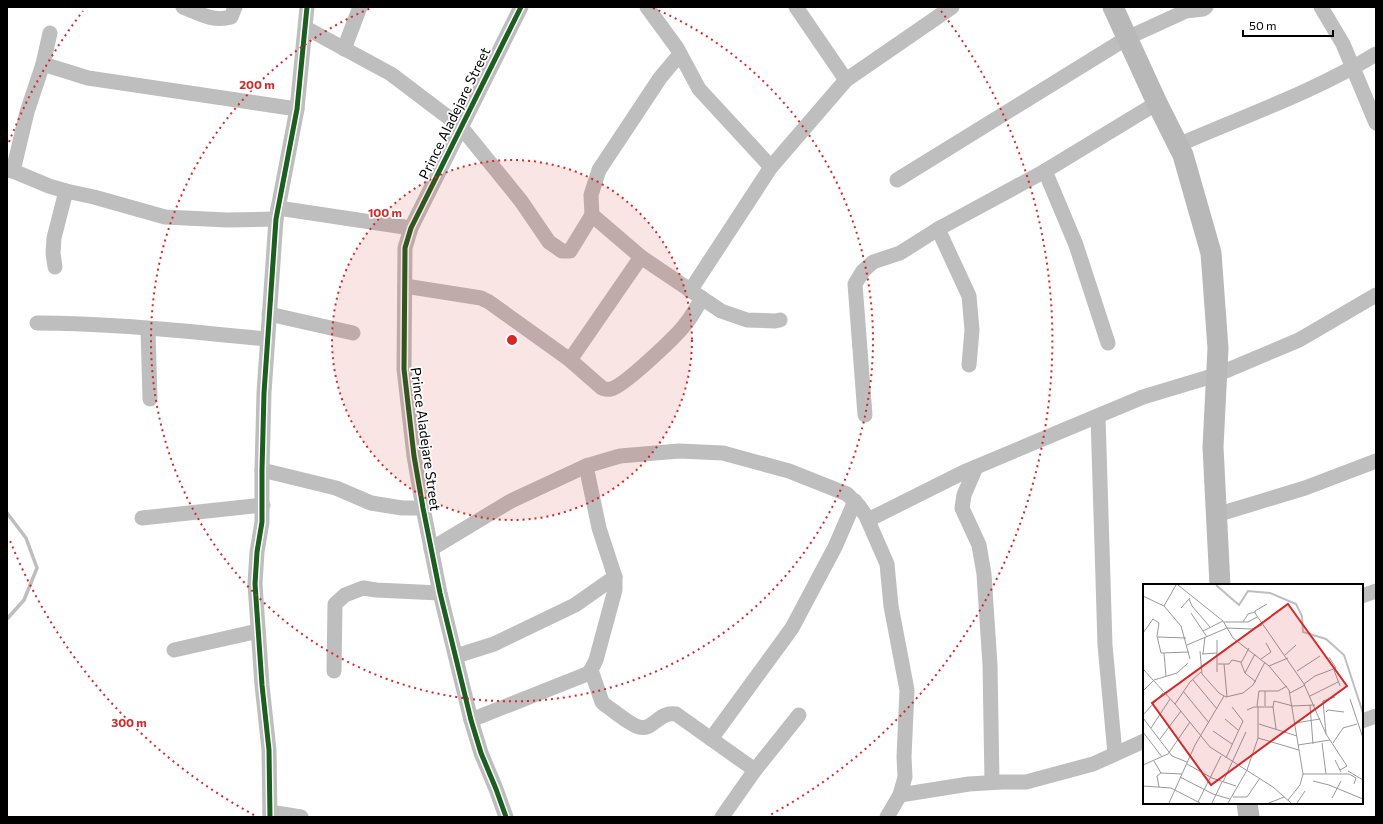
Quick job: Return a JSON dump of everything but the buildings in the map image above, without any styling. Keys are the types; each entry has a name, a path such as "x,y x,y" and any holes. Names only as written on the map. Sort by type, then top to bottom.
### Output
{"street":[{"path":"183,7 211,18 222,20 231,17 235,7"},
{"path":"301,817 270,815 269,750 254,584 262,522 264,393 277,214 297,110 307,7"},
{"path":"344,48 360,7"},
{"name":"Prince Aladejare Street","path":"506,817 481,753 471,720 440,593 423,508 414,456 404,368 405,248 411,228 521,7"},
{"path":"647,7 680,54 699,89 771,167"},
{"path":"796,7 846,80"},
{"path":"405,286 481,298 489,302 570,360 602,388 607,390 612,389 634,374 687,323 696,295 771,167 846,80 952,7"},
{"path":"1113,7 1157,103 1183,155 1211,254 1218,348 1213,447 1220,584"},
{"path":"897,180 1127,38 1186,11 1203,9 1206,7"},
{"path":"1321,7 1343,44 1376,123"},
{"path":"306,28 391,74 461,127 521,201 549,242 557,249 565,252 570,251 592,215 591,195 599,170 660,78 680,54"},
{"path":"50,33 43,64 10,171 66,192 94,197 165,217 227,220 277,214 411,228"},
{"path":"1178,144 1292,96 1353,68 1376,54"},
{"path":"43,64 88,78 297,110"},
{"path":"865,415 855,284 863,271 873,262 900,253 938,229 1045,171 1157,103"},
{"path":"1045,171 1076,245 1108,344"},
{"path":"55,267 53,253 54,238 66,192"},
{"path":"592,215 641,257 721,311 747,320 780,320"},
{"path":"938,229 969,296 972,330 970,365"},
{"path":"570,360 641,257"},
{"path":"868,520 976,467 1143,397 1216,375 1298,340 1376,295"},
{"path":"269,314 354,334"},
{"path":"37,323 66,323 267,339"},
{"path":"148,329 150,399"},
{"path":"1098,416 1104,645 1115,754"},
{"path":"431,549 511,501 586,466 620,456 679,451 723,453 789,471 848,494 859,506 868,520 887,564 891,606 907,690 904,757 905,777 900,795 887,817"},
{"path":"1216,515 1305,488 1376,461"},
{"path":"471,720 587,674 591,670 596,660 615,590 615,577 599,528 586,466"},
{"path":"976,467 964,495 962,508 979,545 984,574 990,666 992,782"},
{"path":"262,470 336,488 371,503 402,508 423,508"},
{"path":"710,739 792,628 835,547 854,501"},
{"path":"142,518 263,505"},
{"path":"456,656 494,644 575,605 615,577"},
{"path":"334,671 335,604 345,595 363,588 440,593"},
{"path":"1363,596 1376,591"},
{"path":"174,650 258,631"},
{"path":"591,670 602,702 637,727 646,727 667,713 676,714 755,770"},
{"path":"722,817 755,770 799,715"},
{"path":"1363,720 1376,716"},
{"path":"900,795 969,784 1026,782 1093,764 1143,741"},
{"path":"1247,804 1250,817"}],"waterway":[{"path":"7,513 26,538 37,568 24,600 7,619"}],"cycle path":[{"path":"270,817 269,750 262,685 255,584 257,552 262,522 264,393 276,219 297,109 307,7"},
{"path":"506,817 481,753 471,720 440,593 423,508 414,456 404,369 405,248 411,228 521,7"}]}
